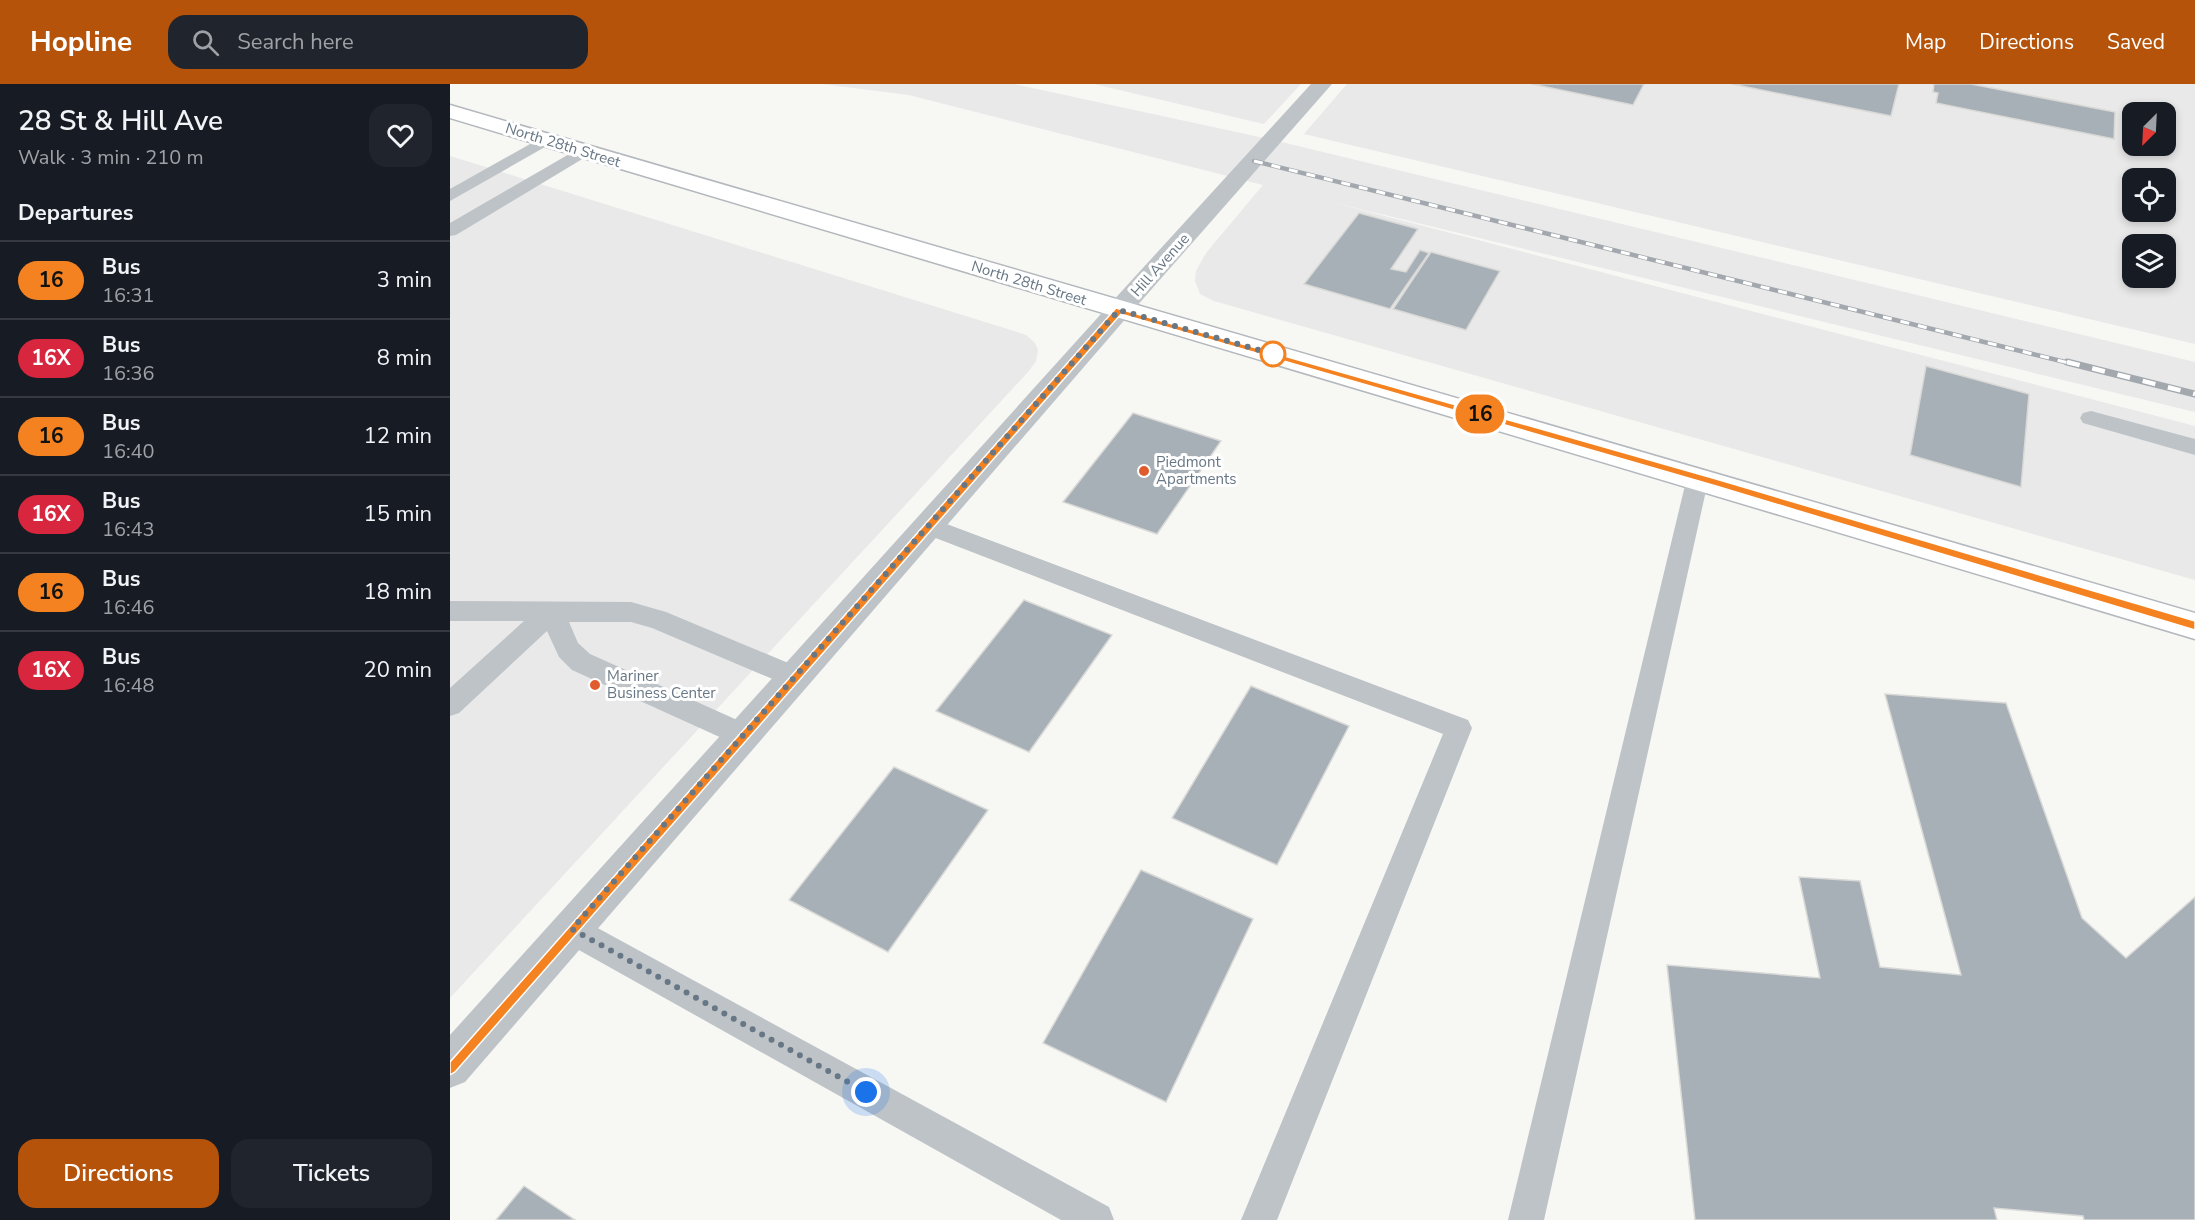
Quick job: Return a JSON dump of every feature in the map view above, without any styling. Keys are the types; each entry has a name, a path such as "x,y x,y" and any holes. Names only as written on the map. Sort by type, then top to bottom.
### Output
{"main road":[{"name":"North 28th Street","path":"450,111 1119,310 1698,477 2195,626"}],"street":[{"name":"Hill Avenue","path":"450,1067 745,736 1119,310 1322,84"}],"lane":[{"path":"450,196 546,140"},
{"path":"450,231 583,151"},
{"path":"2091,418 2195,447"},
{"path":"1526,1220 1698,477"},
{"path":"928,526 1459,728 1259,1220"},
{"path":"450,611 616,610 642,614 796,678"},
{"path":"450,705 552,611"},
{"path":"552,611 568,650 581,662 745,736"},
{"path":"572,929 1096,1220"}],"shaded area":[{"path":"822,84 1014,84 1273,140 2195,362 2195,412 1327,201 2195,426 2195,580 1214,301 1200,294 1195,281 1196,271 1206,253 1263,185 909,95"},
{"path":"1094,84 1301,84 1264,124"},
{"path":"1347,84 2195,84 2195,344 1304,134"},
{"name":"Mariner Business Center","path":"450,156 1014,331 1026,335 1035,343 1038,350 1036,361 1028,372 450,998"}],"building":[{"path":"1532,84 1644,84 1633,105"},
{"path":"1732,84 1899,84 1891,116"},
{"path":"1934,84 1971,84 2115,112 2114,139 1936,103 1938,93 1933,92"},
{"path":"1359,213 1418,229 1391,269 1406,272 1420,250 1429,253 1390,309 1304,284"},
{"path":"1431,252 1500,271 1466,330 1393,309"},
{"path":"1926,366 2029,394 2021,487 1910,455"},
{"name":"Piedmont Apartments","path":"1133,413 1221,441 1157,534 1063,502"},
{"path":"1024,600 1112,635 1029,752 936,711"},
{"path":"1251,686 1349,726 1277,865 1172,818"},
{"path":"1885,694 2006,703 2082,918 2126,958 2195,897 2195,1220 2084,1220 2083,1216 1994,1208 1997,1220 1695,1220 1667,965 1820,978 1799,877 1860,881 1880,967 1961,975"},
{"path":"894,767 988,810 888,952 789,900"},
{"path":"1141,870 1253,919 1166,1102 1043,1043"},
{"path":"524,1186 575,1220 496,1220"}],"railway":[{"path":"1254,161 2073,364"},
{"path":"2067,362 2195,394"}],"bus line":[{"name":"16","path":"450,1067 1119,310 1716,483 2195,626"}],"place":[{"name":"Piedmont Apartments","path":"1144,471"},
{"name":"Mariner Business Center","path":"595,685"}],"route":[{"path":"866,1092 572,929 1119,310 1273,354"}]}
